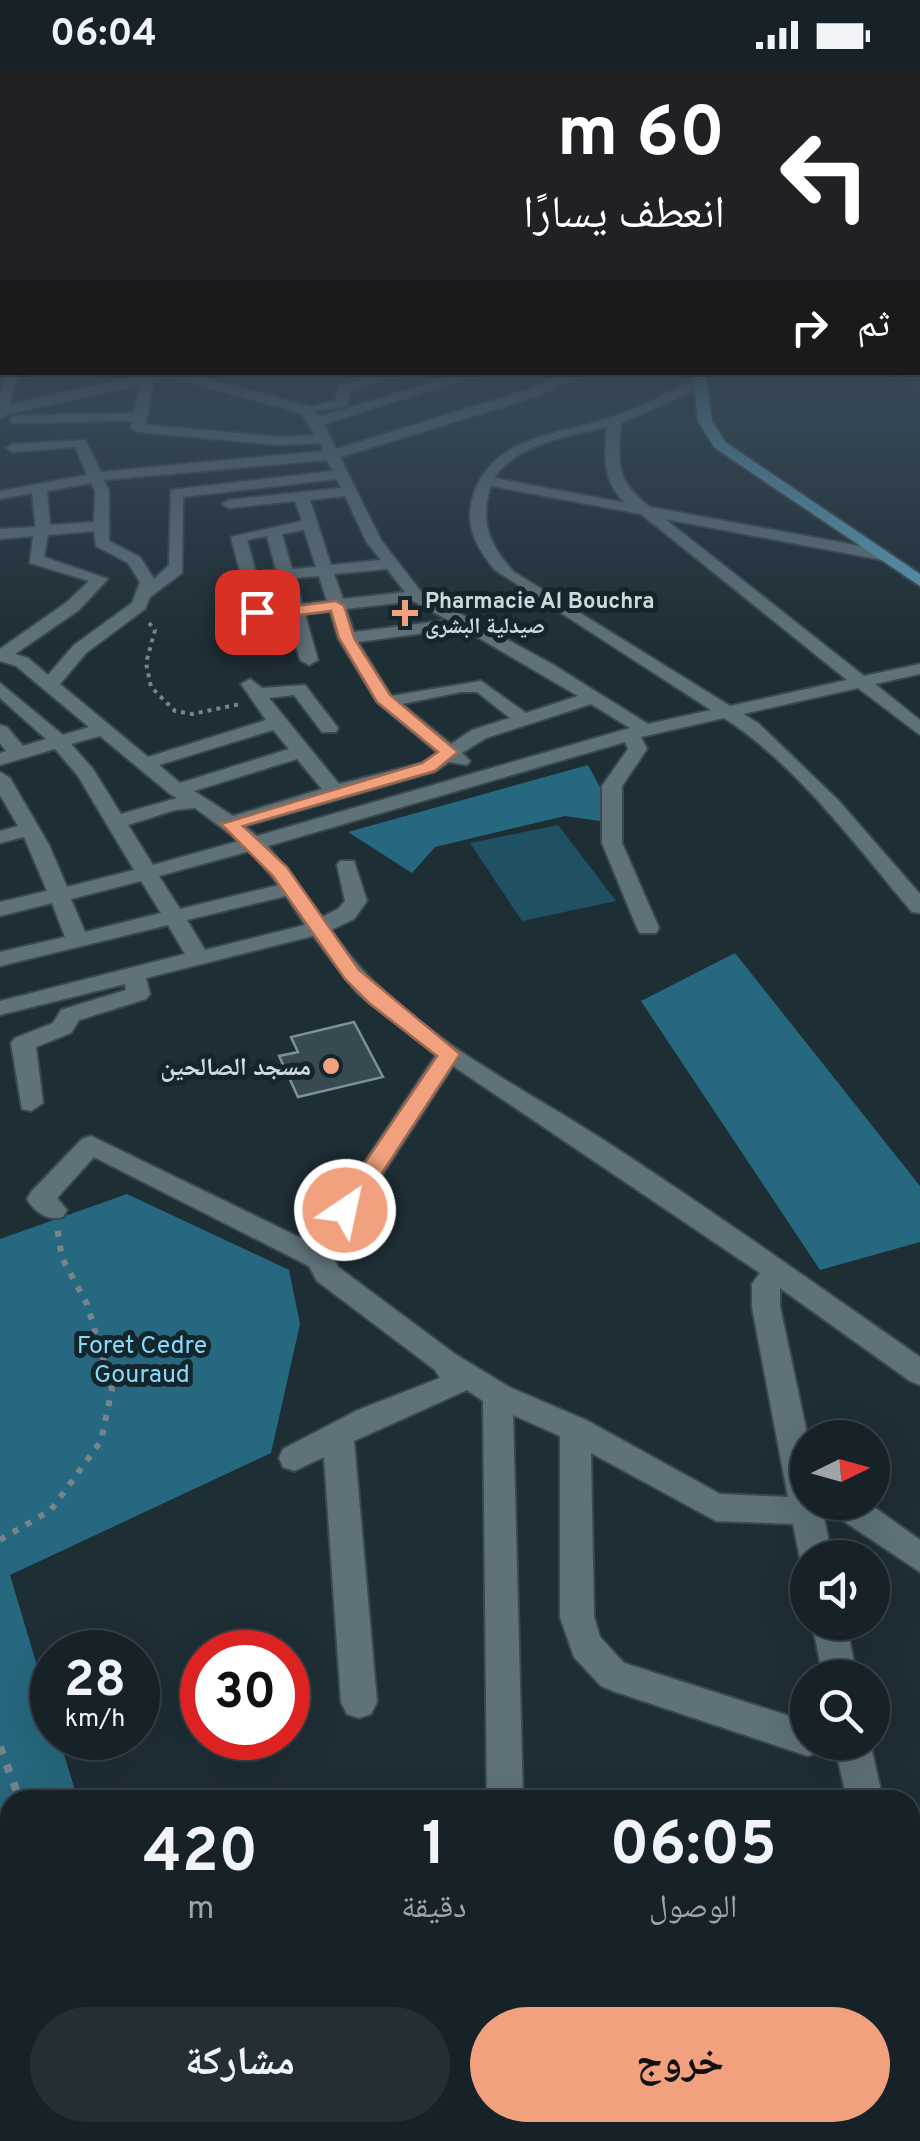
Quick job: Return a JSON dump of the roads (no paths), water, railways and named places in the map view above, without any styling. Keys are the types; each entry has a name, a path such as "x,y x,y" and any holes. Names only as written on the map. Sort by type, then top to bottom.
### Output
{"main road":[{"path":"731,453 920,581"}],"street":[{"path":"50,684 80,649 140,605 148,582 144,570 126,554 101,543 96,471 85,453"},
{"path":"0,481 273,453"},
{"path":"331,453 390,564 416,596 460,624 546,668 638,732"},
{"path":"518,453 492,468 477,506 476,524 482,542 508,575 751,727 806,778 920,908"},
{"path":"611,453 615,480 646,514 920,729"},
{"path":"0,495 96,471"},
{"path":"146,593 174,574 177,566 176,493 341,474"},
{"path":"486,481 646,514 882,555"},
{"path":"1,655 73,606 100,579 36,560 41,530 39,488"},
{"path":"229,504 349,491"},
{"path":"301,496 346,638 387,702 481,776"},
{"path":"310,524 239,537 259,614 416,596"},
{"path":"0,534 101,526"},
{"path":"273,529 309,660"},
{"path":"249,578 390,564"},
{"path":"346,638 460,624"},
{"path":"1,655 22,662 177,790 200,802 255,846 292,888 364,986 450,1054 619,1162 920,1373"},
{"path":"0,909 255,846 357,811 638,732 920,669"},
{"path":"387,702 460,686 481,686 524,720"},
{"path":"0,688 58,740 86,773 200,960"},
{"path":"329,728 299,689 255,693 335,791"},
{"path":"230,824 428,767 479,734 590,698"},
{"path":"147,764 277,723"},
{"path":"0,731 9,756 102,730"},
{"path":"638,732 638,749 612,786 612,843 648,928"},
{"path":"177,790 300,752"},
{"path":"3,789 29,829 77,939"},
{"path":"118,821 173,804 200,802"},
{"path":"0,837 29,829"},
{"path":"0,1008 318,928 346,914 356,901 347,865"},
{"path":"0,959 292,888"},
{"path":"31,1103 24,1043 63,1028 69,1015 138,994 134,973"},
{"path":"450,1054 324,1241 320,1259 327,1274 445,1362 498,1396 574,1429 716,1508 790,1511"},
{"path":"47,1204 91,1145 320,1259"},
{"path":"779,1272 766,1284 766,1307 791,1420"},
{"path":"294,1458 338,1434 454,1386 455,1377 445,1362"},
{"path":"498,1396 505,1790"},
{"path":"574,1429 577,1616 586,1646 613,1675 790,1733"},
{"path":"338,1434 359,1702"},
{"path":"866,1520 920,1558"},
{"path":"857,1760 863,1790"}],"place":[{"name":"Pharmacie Al Bouchra صيدلية البشرى","path":"405,613"},
{"name":"مسجد الصالحين","path":"331,1066"}],"park label":[{"name":"Foret Cedre Gouraud","path":"142,1358"}]}
